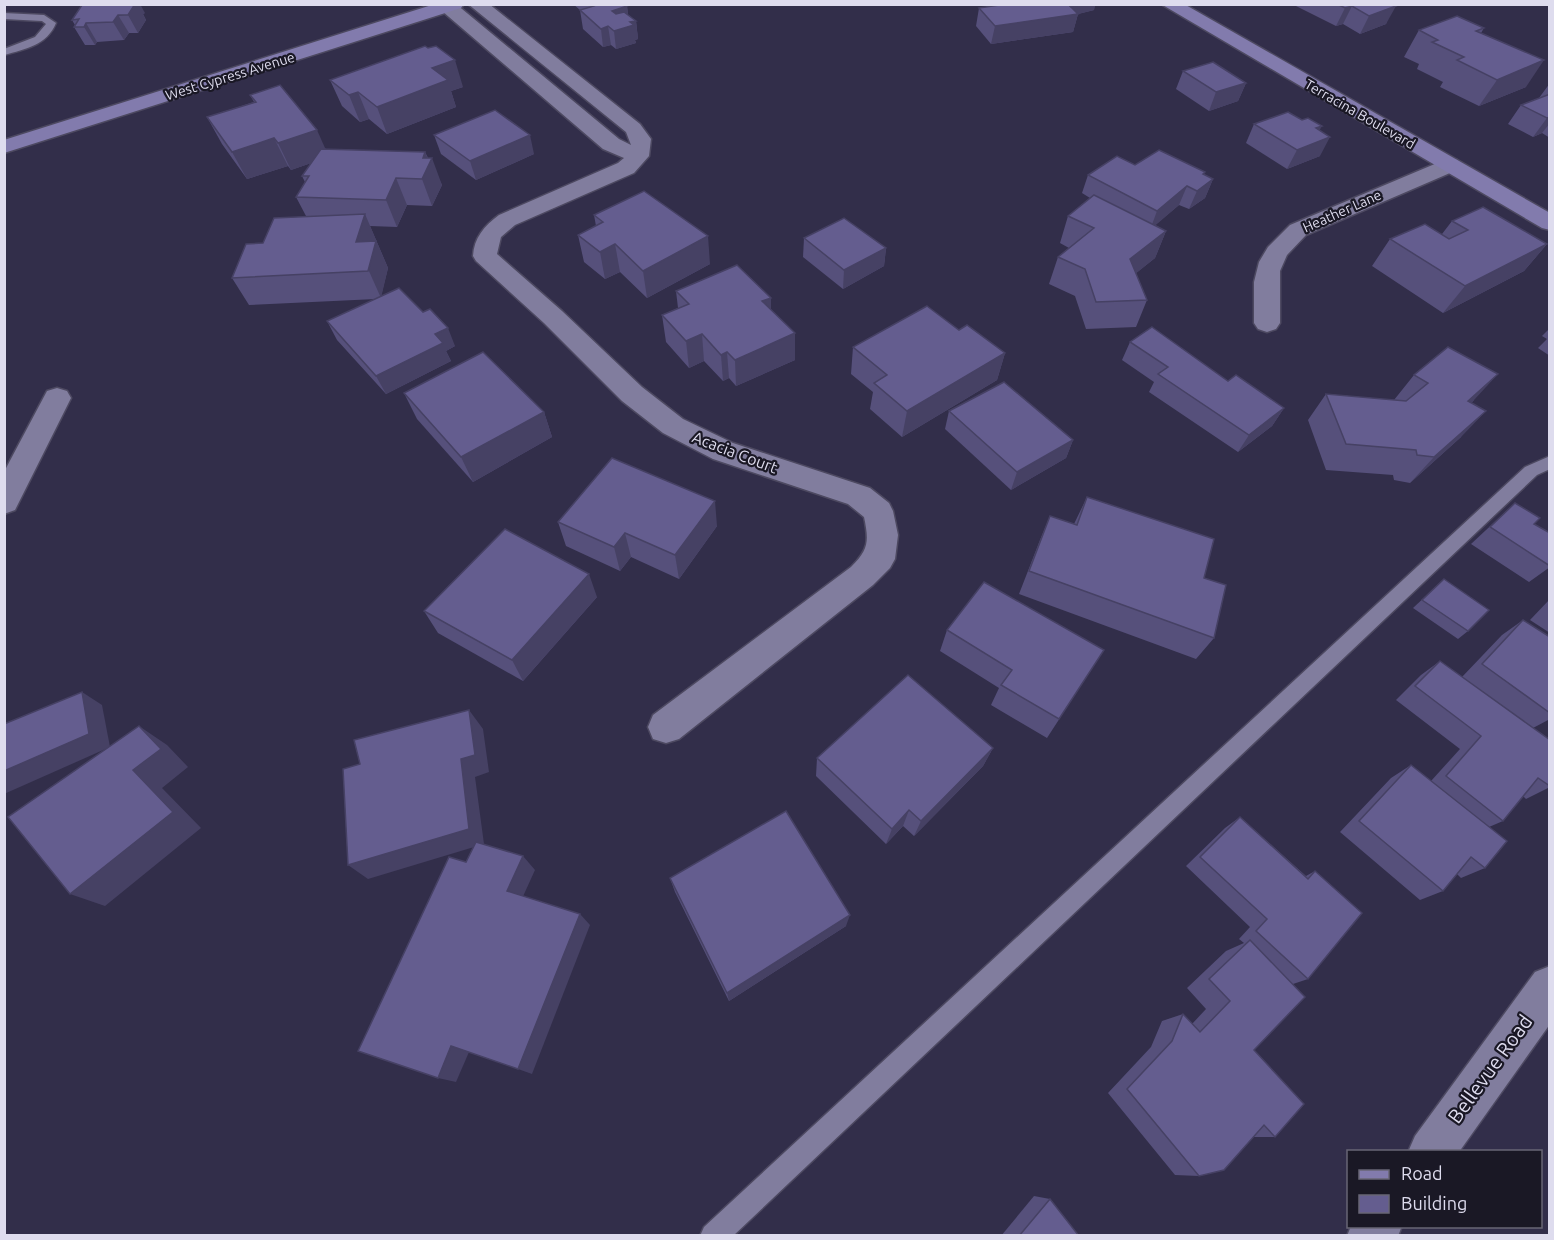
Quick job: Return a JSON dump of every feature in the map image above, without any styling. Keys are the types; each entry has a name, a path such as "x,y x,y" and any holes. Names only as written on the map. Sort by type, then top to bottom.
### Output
{"main road":[{"name":"Terracina Boulevard","path":"1170,4 1550,223"},
{"name":"West Cypress Avenue","path":"4,147 452,6"}],"street":[{"path":"452,6 611,144 638,156 642,146 641,136 477,4"},
{"path":"537,81 563,72"},
{"name":"Acacia Court","path":"638,156 626,168 507,220 493,230 485,244 485,256 554,317 632,394 673,426 723,451 859,496 878,511 883,535 879,559 862,576 666,727"},
{"name":"Heather Lane","path":"1267,323 1268,266 1279,246 1298,230 1449,165"},
{"path":"4,502 57,398"},
{"name":"Bellevue Road","path":"1432,1150 1550,987"}],"lane":[{"path":"4,16 44,18 51,23 49,32 38,41 4,52"},
{"path":"713,1236 1531,471 1550,462"}],"building":[{"path":"135,4 128,15 118,15 113,22 86,23 84,27 74,27 79,19 72,20 82,5"},
{"path":"592,4 624,4 627,6 612,11 616,14 624,12 636,21 630,22 634,25 614,31 608,26 601,29 580,10 594,6"},
{"path":"1006,4 1068,4 1078,14 995,26 979,8"},
{"path":"1337,4 1393,4 1396,6 1369,16 1352,6 1345,8"},
{"path":"1457,16 1484,28 1476,31 1544,60 1497,80 1457,60 1464,57 1432,42 1438,40 1419,30"},
{"path":"425,46 428,48 436,46 455,60 432,68 448,80 377,107 358,92 349,95 330,80"},
{"path":"1213,62 1246,83 1216,92 1183,71"},
{"path":"280,85 317,130 278,143 274,138 232,152 207,117 256,102 250,95"},
{"path":"1550,94 1550,117 1547,118 1521,105"},
{"path":"495,110 530,135 470,161 434,135"},
{"path":"1288,112 1302,120 1308,118 1322,126 1316,128 1330,137 1297,150 1254,124"},
{"path":"321,149 425,152 423,158 432,158 422,179 396,178 386,200 296,197 309,176 302,176"},
{"path":"1159,150 1205,172 1203,174 1213,179 1197,191 1187,186 1157,211 1088,175 1117,156 1135,165"},
{"path":"644,191 708,236 643,271 615,244 600,252 578,235 603,222 594,215"},
{"path":"1094,195 1166,231 1130,259 1147,300 1096,302 1085,269 1058,257 1094,228 1068,216"},
{"path":"1483,207 1547,244 1465,286 1390,239 1425,224 1449,239 1468,230 1452,221"},
{"path":"365,214 356,242 376,241 368,271 232,278 246,244 263,243 274,218"},
{"path":"844,218 886,248 844,270 804,238"},
{"path":"737,265 771,298 762,301 795,333 735,360 727,352 721,355 702,334 686,341 662,315 689,304 676,291"},
{"path":"399,288 423,312 430,309 448,328 435,334 443,343 376,376 327,321"},
{"path":"927,306 959,330 967,325 1005,353 907,411 874,383 887,375 853,347"},
{"path":"1152,327 1228,381 1236,375 1284,408 1249,435 1158,374 1168,367 1130,342"},
{"path":"1448,347 1498,374 1468,401 1486,411 1434,457 1417,455 1416,450 1346,444 1326,394 1406,401 1428,383 1414,375"},
{"path":"483,352 544,412 461,457 404,393"},
{"path":"1004,382 1073,440 1017,472 949,411"},
{"path":"612,458 715,501 675,555 625,533 614,547 558,522"},
{"path":"1087,497 1214,539 1204,578 1226,585 1214,638 1029,571 1050,516 1077,525"},
{"path":"1515,503 1540,518 1534,524 1550,533 1550,566 1490,527"},
{"path":"505,529 589,574 512,660 424,611"},
{"path":"1444,579 1489,610 1468,631 1422,600"},
{"path":"984,582 1104,650 1059,719 1001,685 1012,670 947,630"},
{"path":"1523,620 1550,637 1550,713 1482,664"},
{"path":"1440,661 1550,740 1550,786 1538,778 1503,821 1446,776 1481,736 1415,686"},
{"path":"908,675 993,748 921,821 909,810 892,829 817,758"},
{"path":"82,692 89,734 4,771 4,724"},
{"path":"469,710 475,755 461,759 469,829 348,865 343,769 360,764 354,740"},
{"path":"139,726 161,749 133,770 173,812 70,894 8,817"},
{"path":"1411,765 1507,841 1485,868 1471,857 1443,891 1359,821"},
{"path":"786,811 850,915 727,993 670,878"},
{"path":"1240,817 1308,879 1315,871 1362,913 1308,979 1256,931 1267,919 1200,857"},
{"path":"476,842 523,856 507,891 580,914 518,1069 451,1046 438,1078 358,1051 449,857 466,862"},
{"path":"1250,940 1305,997 1254,1050 1304,1104 1275,1137 1264,1125 1224,1170 1199,1176 1127,1089 1172,1041 1183,1014 1200,1032 1230,1001 1209,979"},
{"path":"1050,1199 1079,1236 1019,1236"}]}
